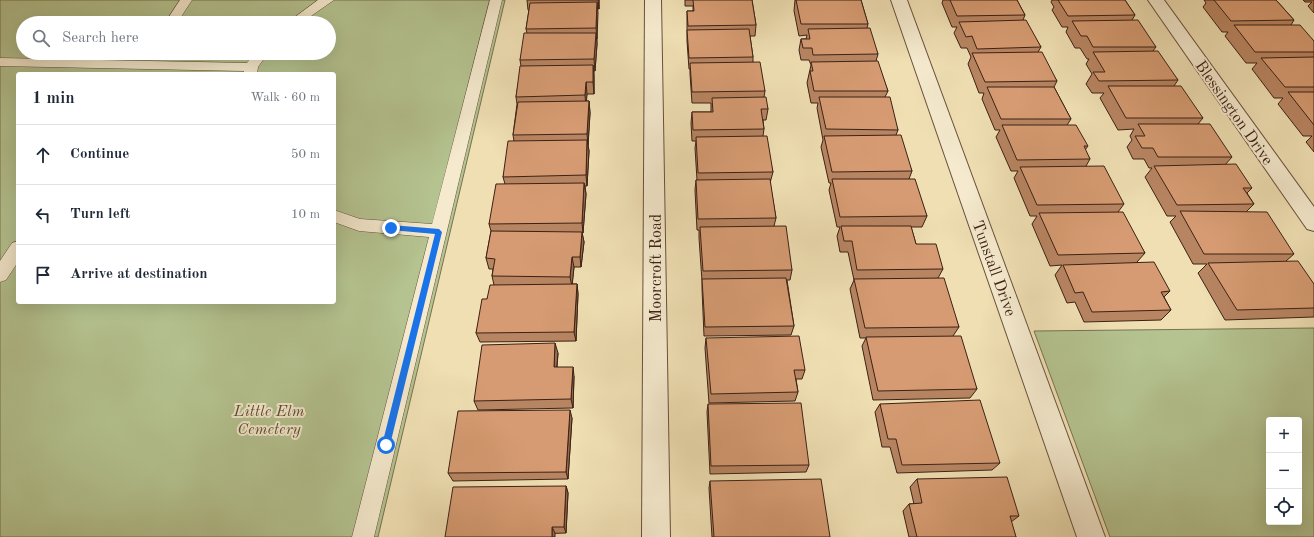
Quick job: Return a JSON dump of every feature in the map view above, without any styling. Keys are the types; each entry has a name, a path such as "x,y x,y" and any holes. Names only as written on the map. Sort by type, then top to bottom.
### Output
{"street":[{"name":"Moorcroft Road","path":"653,0 656,537"},
{"name":"Tunstall Drive","path":"899,0 1091,537"},
{"name":"Blessington Drive","path":"1156,0 1314,223"}],"lane":[{"path":"176,16 186,0"},
{"path":"303,16 328,0"},
{"path":"363,537 496,0"},
{"path":"0,62 143,64 251,70 257,60"},
{"path":"336,217 359,225 439,232"},
{"path":"0,275 16,251"}],"green space":[{"name":"Little Elm Cemetery","path":"0,0 505,0 378,537 0,537"},
{"path":"1314,328 1314,537 1110,537 1034,331"}],"building":[{"path":"693,0 752,0 756,25 688,26 687,11 694,11"},
{"path":"796,0 861,0 868,24 801,24"},
{"path":"950,0 1017,0 1025,15 957,16"},
{"path":"1058,0 1125,0 1135,15 1068,16"},
{"path":"1214,0 1276,0 1294,20 1231,21"},
{"path":"597,2 596,28 526,29 530,3"},
{"path":"1026,20 1041,47 977,49 972,36 966,37 959,22"},
{"path":"1138,20 1156,47 1093,47 1087,36 1081,36 1072,21"},
{"path":"1234,25 1300,25 1314,41 1314,52 1255,52"},
{"path":"870,28 878,54 813,55 812,48 803,48 801,39 810,39 808,29"},
{"path":"749,29 753,57 689,58 687,30"},
{"path":"524,33 596,33 594,59 520,60"},
{"path":"1158,51 1178,80 1099,81 1093,72 1105,72 1093,52"},
{"path":"1042,52 1057,81 985,82 972,53"},
{"path":"1314,57 1314,87 1285,87 1261,58"},
{"path":"878,61 888,91 814,91 810,71 813,71 811,62"},
{"path":"760,62 765,91 692,92 690,63"},
{"path":"593,65 593,82 586,82 585,95 516,97 520,66"},
{"path":"1108,86 1181,86 1203,118 1126,118"},
{"path":"987,87 1054,87 1071,119 1001,119"},
{"path":"1288,92 1314,92 1314,125"},
{"path":"766,97 768,109 761,109 764,129 693,130 692,112 713,112 712,98"},
{"path":"819,97 890,97 898,130 826,129"},
{"path":"589,101 587,134 513,135 518,102"},
{"path":"1138,124 1210,124 1232,157 1158,157 1153,148 1142,148 1135,136 1145,136"},
{"path":"1002,125 1076,125 1088,146 1084,146 1090,159 1017,160"},
{"path":"901,135 912,171 832,172 824,136"},
{"path":"767,136 773,172 698,173 696,137"},
{"path":"587,140 586,175 503,177 508,141"},
{"path":"1236,164 1252,188 1243,188 1254,204 1177,205 1154,166"},
{"path":"1104,166 1124,204 1037,205 1020,167"},
{"path":"770,179 776,218 698,219 696,180"},
{"path":"832,179 915,179 927,216 840,217"},
{"path":"584,183 582,223 489,224 496,184"},
{"path":"1180,211 1267,212 1294,254 1204,254"},
{"path":"1123,212 1145,253 1058,255 1039,213"},
{"path":"786,226 792,270 703,271 700,227"},
{"path":"841,226 911,226 916,244 936,244 943,269 857,270 852,241 844,241"},
{"path":"491,231 582,232 580,257 572,257 570,277 492,276 495,259 486,258"},
{"path":"1298,261 1314,284 1314,308 1237,310 1208,263"},
{"path":"1154,262 1170,291 1161,292 1171,310 1092,312 1083,292 1075,293 1063,265"},
{"path":"786,278 794,326 705,327 702,279"},
{"path":"944,278 959,327 865,328 854,279"},
{"path":"577,284 574,332 476,333 482,299 487,299 490,285"},
{"path":"799,336 805,370 794,370 798,392 711,394 706,338"},
{"path":"961,336 977,389 878,391 866,337"},
{"path":"555,343 554,367 573,367 571,399 474,401 482,345"},
{"path":"980,400 1000,463 902,465 896,439 888,439 880,404"},
{"path":"801,403 809,465 711,466 708,404"},
{"path":"570,410 566,472 448,473 458,411"},
{"path":"1007,477 1019,516 1010,516 1016,537 917,537 909,504 922,503 917,479"},
{"path":"821,479 830,537 714,537 710,481"},
{"path":"566,486 564,527 552,527 552,537 445,537 453,487"}],"route":[{"path":"386,445 439,232 391,228"}]}
